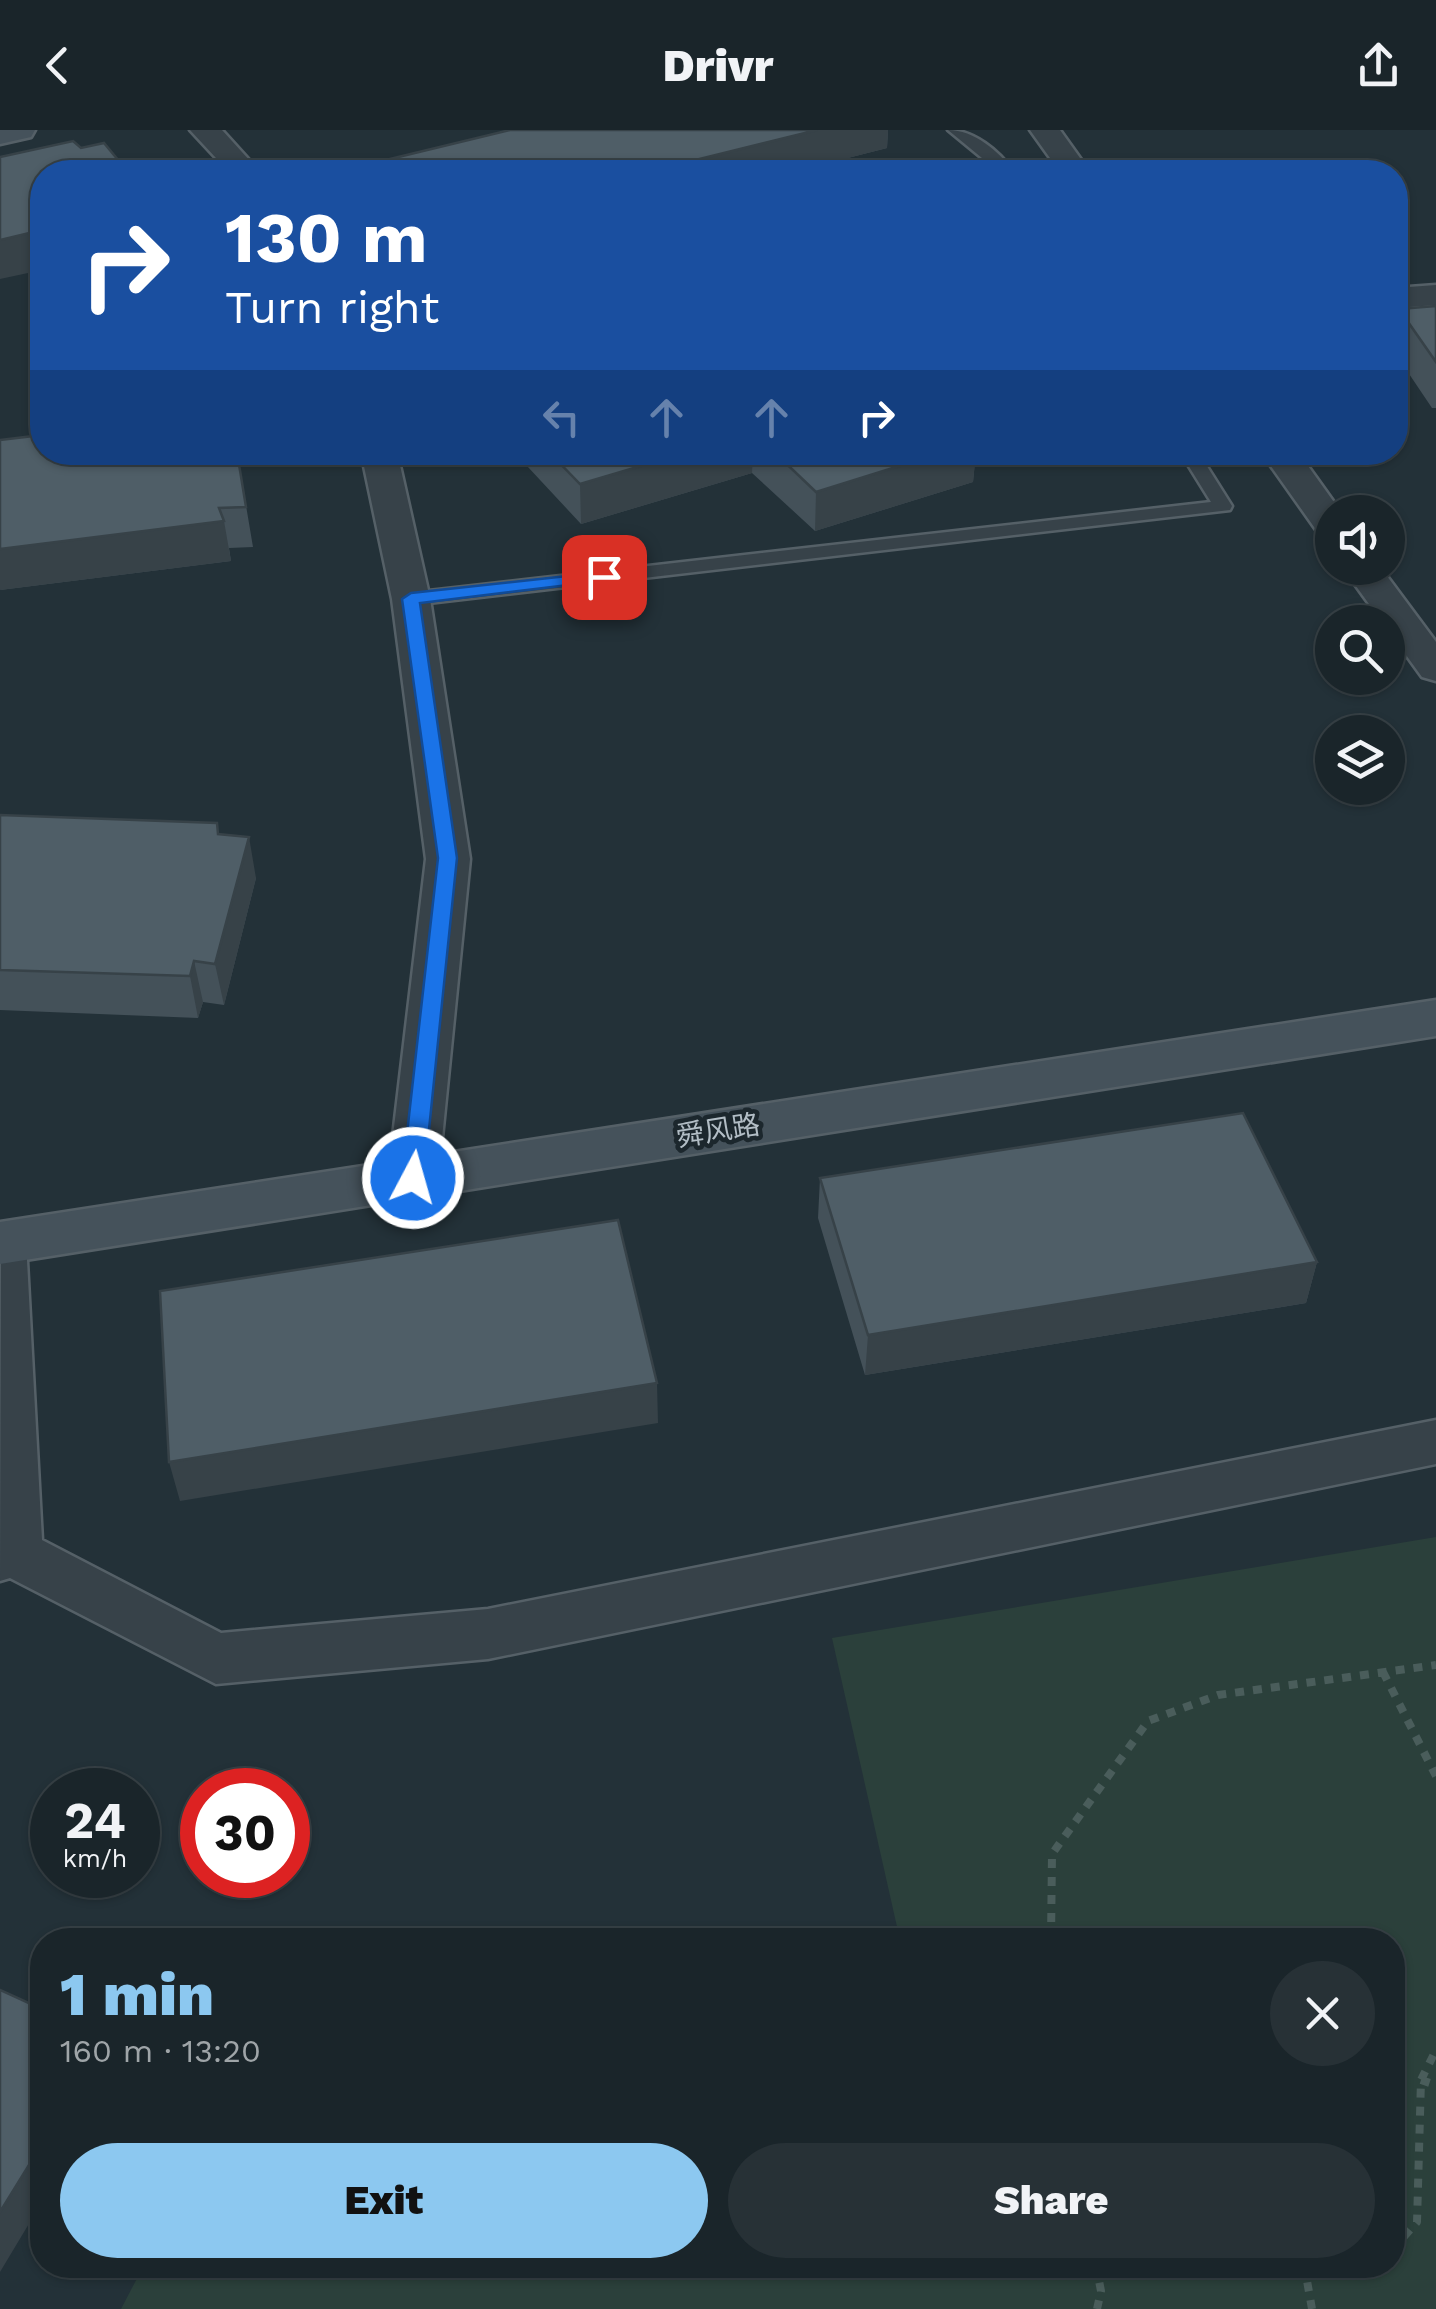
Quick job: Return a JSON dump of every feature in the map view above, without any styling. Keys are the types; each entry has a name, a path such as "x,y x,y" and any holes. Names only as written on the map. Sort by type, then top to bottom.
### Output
{"street":[{"path":"0,134 20,130"},
{"path":"205,130 234,160"},
{"path":"1044,130 1067,160"},
{"path":"1408,297 1436,295"},
{"path":"382,465 411,599 448,858 413,1178"},
{"path":"1288,465 1315,502"},
{"path":"1374,585 1436,669"},
{"name":"舜风路","path":"1,1243 1436,1018"},
{"path":"1,1243 8,1555 216,1659 488,1634 1436,1442"}],"lane":[{"path":"955,130 996,160"},
{"path":"411,599 1223,506 1196,465"}],"path":[{"path":"1052,1928 1052,1854 1148,1721 1218,1695 1436,1665"},
{"path":"1383,1672 1436,1776"},
{"path":"1405,2235 1416,2222 1420,2080 1436,2050"},
{"path":"1420,2080 1436,2085"},
{"path":"1097,2309 1101,2291 1098,2278"},
{"path":"1307,2278 1312,2309"}],"green space":[{"path":"1436,1537 1436,2309 121,2309 137,2278 1405,2278 1405,1928 897,1928 832,1638"}],"building":[{"path":"510,130 817,130 696,160 386,160"},
{"path":"73,141 81,148 104,143 118,160 30,160 30,233 0,240 0,157"},
{"path":"1436,306 1436,362 1408,322 1408,308"},
{"path":"30,436 30,465 239,465 246,507 219,508 224,521 0,549 0,440"},
{"path":"562,465 644,465 580,484"},
{"path":"788,465 902,465 816,492"},
{"path":"0,815 217,823 218,834 249,837 215,964 194,961 190,976 0,970"},
{"path":"1243,1113 1317,1262 868,1335 820,1178"},
{"path":"618,1220 657,1383 169,1462 160,1291"},
{"path":"0,1990 30,2004 30,2163 0,2212"}],"route":[{"path":"413,1178 448,858 411,599 604,577"}]}
